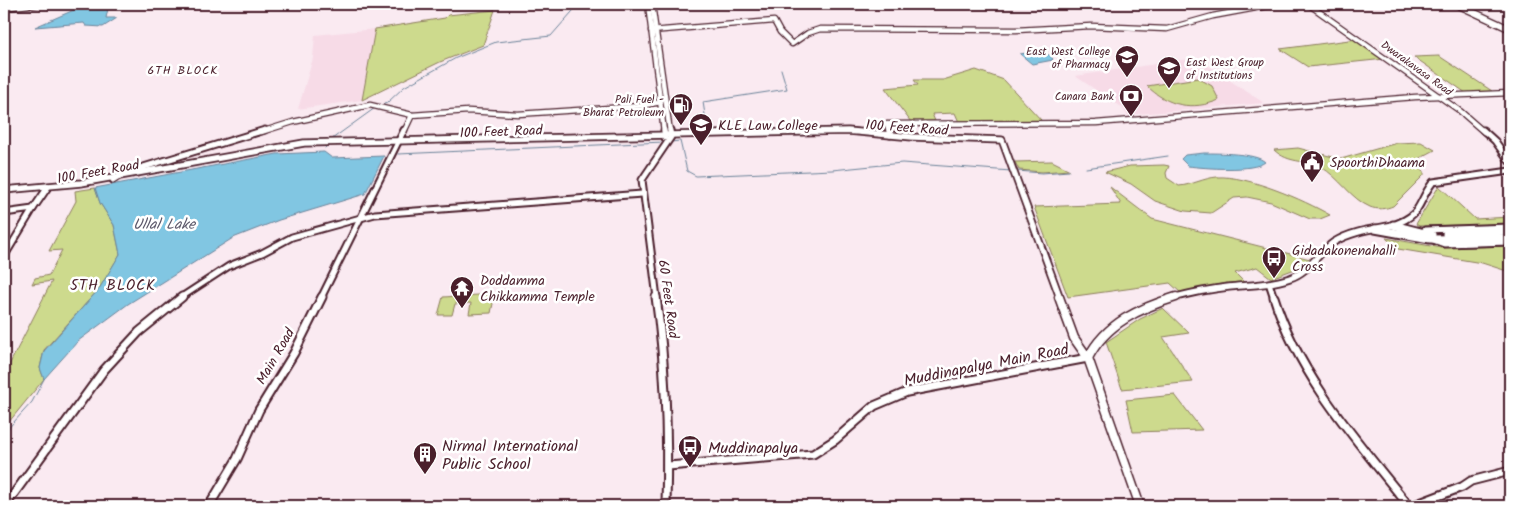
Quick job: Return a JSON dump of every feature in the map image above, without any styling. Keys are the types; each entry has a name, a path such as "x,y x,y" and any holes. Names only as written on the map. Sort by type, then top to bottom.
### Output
{"highway":[{"path":"4,7 17,4"},
{"path":"4,7 42,4"}],"main road":[{"path":"1456,4 1510,28"},
{"path":"1460,4 1510,28"},
{"name":"100 Feet Road","path":"849,133 916,141 1002,141"},
{"name":"100 Feet Road","path":"4,194 114,179 283,149 329,144 849,133 1002,141"},
{"path":"1002,141 1074,338 1088,358 1140,506"},
{"name":"100 Feet Road","path":"4,190 46,189"},
{"path":"1088,358 1092,346 1128,316 1157,304 1218,288 1269,283 1291,278 1310,268 1334,242 1355,233 1393,225 1434,235 1510,231"},
{"path":"1375,229 1430,239 1510,238"}],"street":[{"path":"648,4 654,30 668,138"},
{"path":"652,4 661,102 668,138"},
{"path":"654,30 774,21 780,32 792,44 808,33 820,29 874,31 1008,30 1091,26 1167,29 1232,12 1278,4"},
{"name":"Dwarakavasa Road","path":"1308,4 1440,96 1495,141 1509,160"},
{"path":"890,135 887,124 1096,123 1440,96 1510,93"},
{"path":"114,179 293,122 350,108 379,105 412,114 468,111 518,114 640,106 661,102"},
{"name":"Main Road","path":"209,506 237,459 259,410 294,352 320,296 363,217 412,114"},
{"name":"60 Feet Road","path":"666,506 668,466 663,344 642,194 642,180 668,138"},
{"path":"1393,225 1410,220 1418,210 1428,186 1433,182 1510,171"},
{"path":"4,257 46,189"},
{"path":"5,506 104,370 139,332 192,289 229,266 262,253 292,236 376,214 642,194"},
{"path":"4,214 33,209"},
{"path":"1422,232 1425,230 1510,227"},
{"path":"1430,239 1444,244 1510,242"},
{"path":"1269,283 1274,302 1294,348 1310,374 1358,440 1411,506 1462,487 1471,481 1510,471"},
{"name":"Muddinapalya Main Road","path":"668,466 813,454 835,440 874,406 907,392 1010,371 1088,358"}],"shaded area":[{"path":"375,29 362,100 298,109 313,58 315,35"},
{"name":"East West Group of Institutions","path":"1196,58 1264,103 1127,115 1123,108 1075,76"}],"green space":[{"path":"495,10 483,45 440,62 362,100 375,29 445,18 448,15"},
{"path":"1357,39 1385,59 1308,67 1280,49"},
{"path":"1439,56 1492,91 1466,93 1414,57"},
{"path":"976,70 1004,80 1042,121 959,122 955,113 932,114 935,121 911,122 885,88 918,85 914,80 943,80"},
{"path":"1198,78 1212,86 1219,100 1200,105 1181,105 1163,98 1147,86"},
{"path":"1421,142 1435,150 1416,160 1416,164 1424,171 1424,175 1393,206 1381,209 1373,208 1357,199 1334,176 1321,167 1285,157 1274,150 1298,148 1341,159 1397,143"},
{"path":"1052,161 1070,170 1042,172 1019,170 1015,162"},
{"path":"1130,166 1169,166 1166,173 1167,178 1179,186 1217,177 1229,177 1259,184 1291,196 1330,215 1320,219 1310,219 1271,202 1247,197 1234,198 1211,213 1185,211 1155,201 1131,184 1105,172"},
{"path":"1439,186 1475,219 1510,217 1510,224 1419,226 1416,224"},
{"path":"1110,187 1152,219 1310,259 1295,269 1271,278 1257,267 1235,273 1245,283 1225,283 1181,293 1170,283 1068,297 1034,207 1121,204"},
{"path":"95,188 100,203 114,225 120,254 99,289 44,350 40,368 44,379 4,428 4,375 52,281 32,284 35,278 49,275 62,250 49,251 76,201 75,191"},
{"path":"1386,238 1442,248 1510,246 1510,272 1482,263 1398,249"},
{"path":"495,294 491,313 469,314 471,303 455,304 452,315 438,315 443,297"},
{"path":"1163,308 1189,333 1163,337 1193,382 1122,389 1106,342 1140,319"},
{"path":"1175,395 1202,430 1133,432 1126,400"}],"water":[{"path":"109,4 106,18 117,18 103,27 86,26 84,23 35,27 83,6"},
{"path":"1032,52 1051,55 1053,60 1032,64 1020,54"},
{"name":"Ullal Lake","path":"324,152 332,158 384,156 365,194 279,220 233,238 128,304 78,341 44,379 40,368 44,351 99,289 120,254 114,225 100,203 95,188 277,154"},
{"path":"1204,153 1245,155 1265,162 1250,167 1216,168 1188,166 1181,159 1185,155"}],"waterway":[{"path":"381,105 387,103 404,87 456,58 496,42 551,36 579,4"},
{"path":"688,133 706,121 703,102 787,89 781,69"},
{"path":"332,139 375,108"},
{"path":"671,142 680,141 687,171 696,176 832,170 902,163 1011,171"},
{"path":"398,154 664,142"},
{"path":"325,148 328,145"},
{"path":"1086,168 1168,156"},
{"path":"1017,171 1042,173 1069,171"},
{"path":"4,433 32,402 44,379"},
{"path":"26,506 73,502 90,506"}],"place":[{"name":"East West College of Pharmacy","path":"1127,78"},
{"name":"East West Group of Institutions","path":"1169,89"},
{"name":"Canara Bank","path":"1131,117"},
{"name":"Pali Fuel - Bharat Petroleum","path":"681,126"},
{"name":"KLE Law College","path":"701,146"},
{"name":"SpoorthiDhaama","path":"1312,183"},
{"name":"Gidadakonenahalli Cross","path":"1274,279"},
{"name":"Doddamma Chikkamma Temple","path":"462,309"},
{"name":"Muddinapalya","path":"690,468"},
{"name":"Nirmal International Public School","path":"425,475"}],"district":[{"name":"6TH BLOCK","path":"183,70"},
{"name":"5TH BLOCK","path":"113,285"}]}
